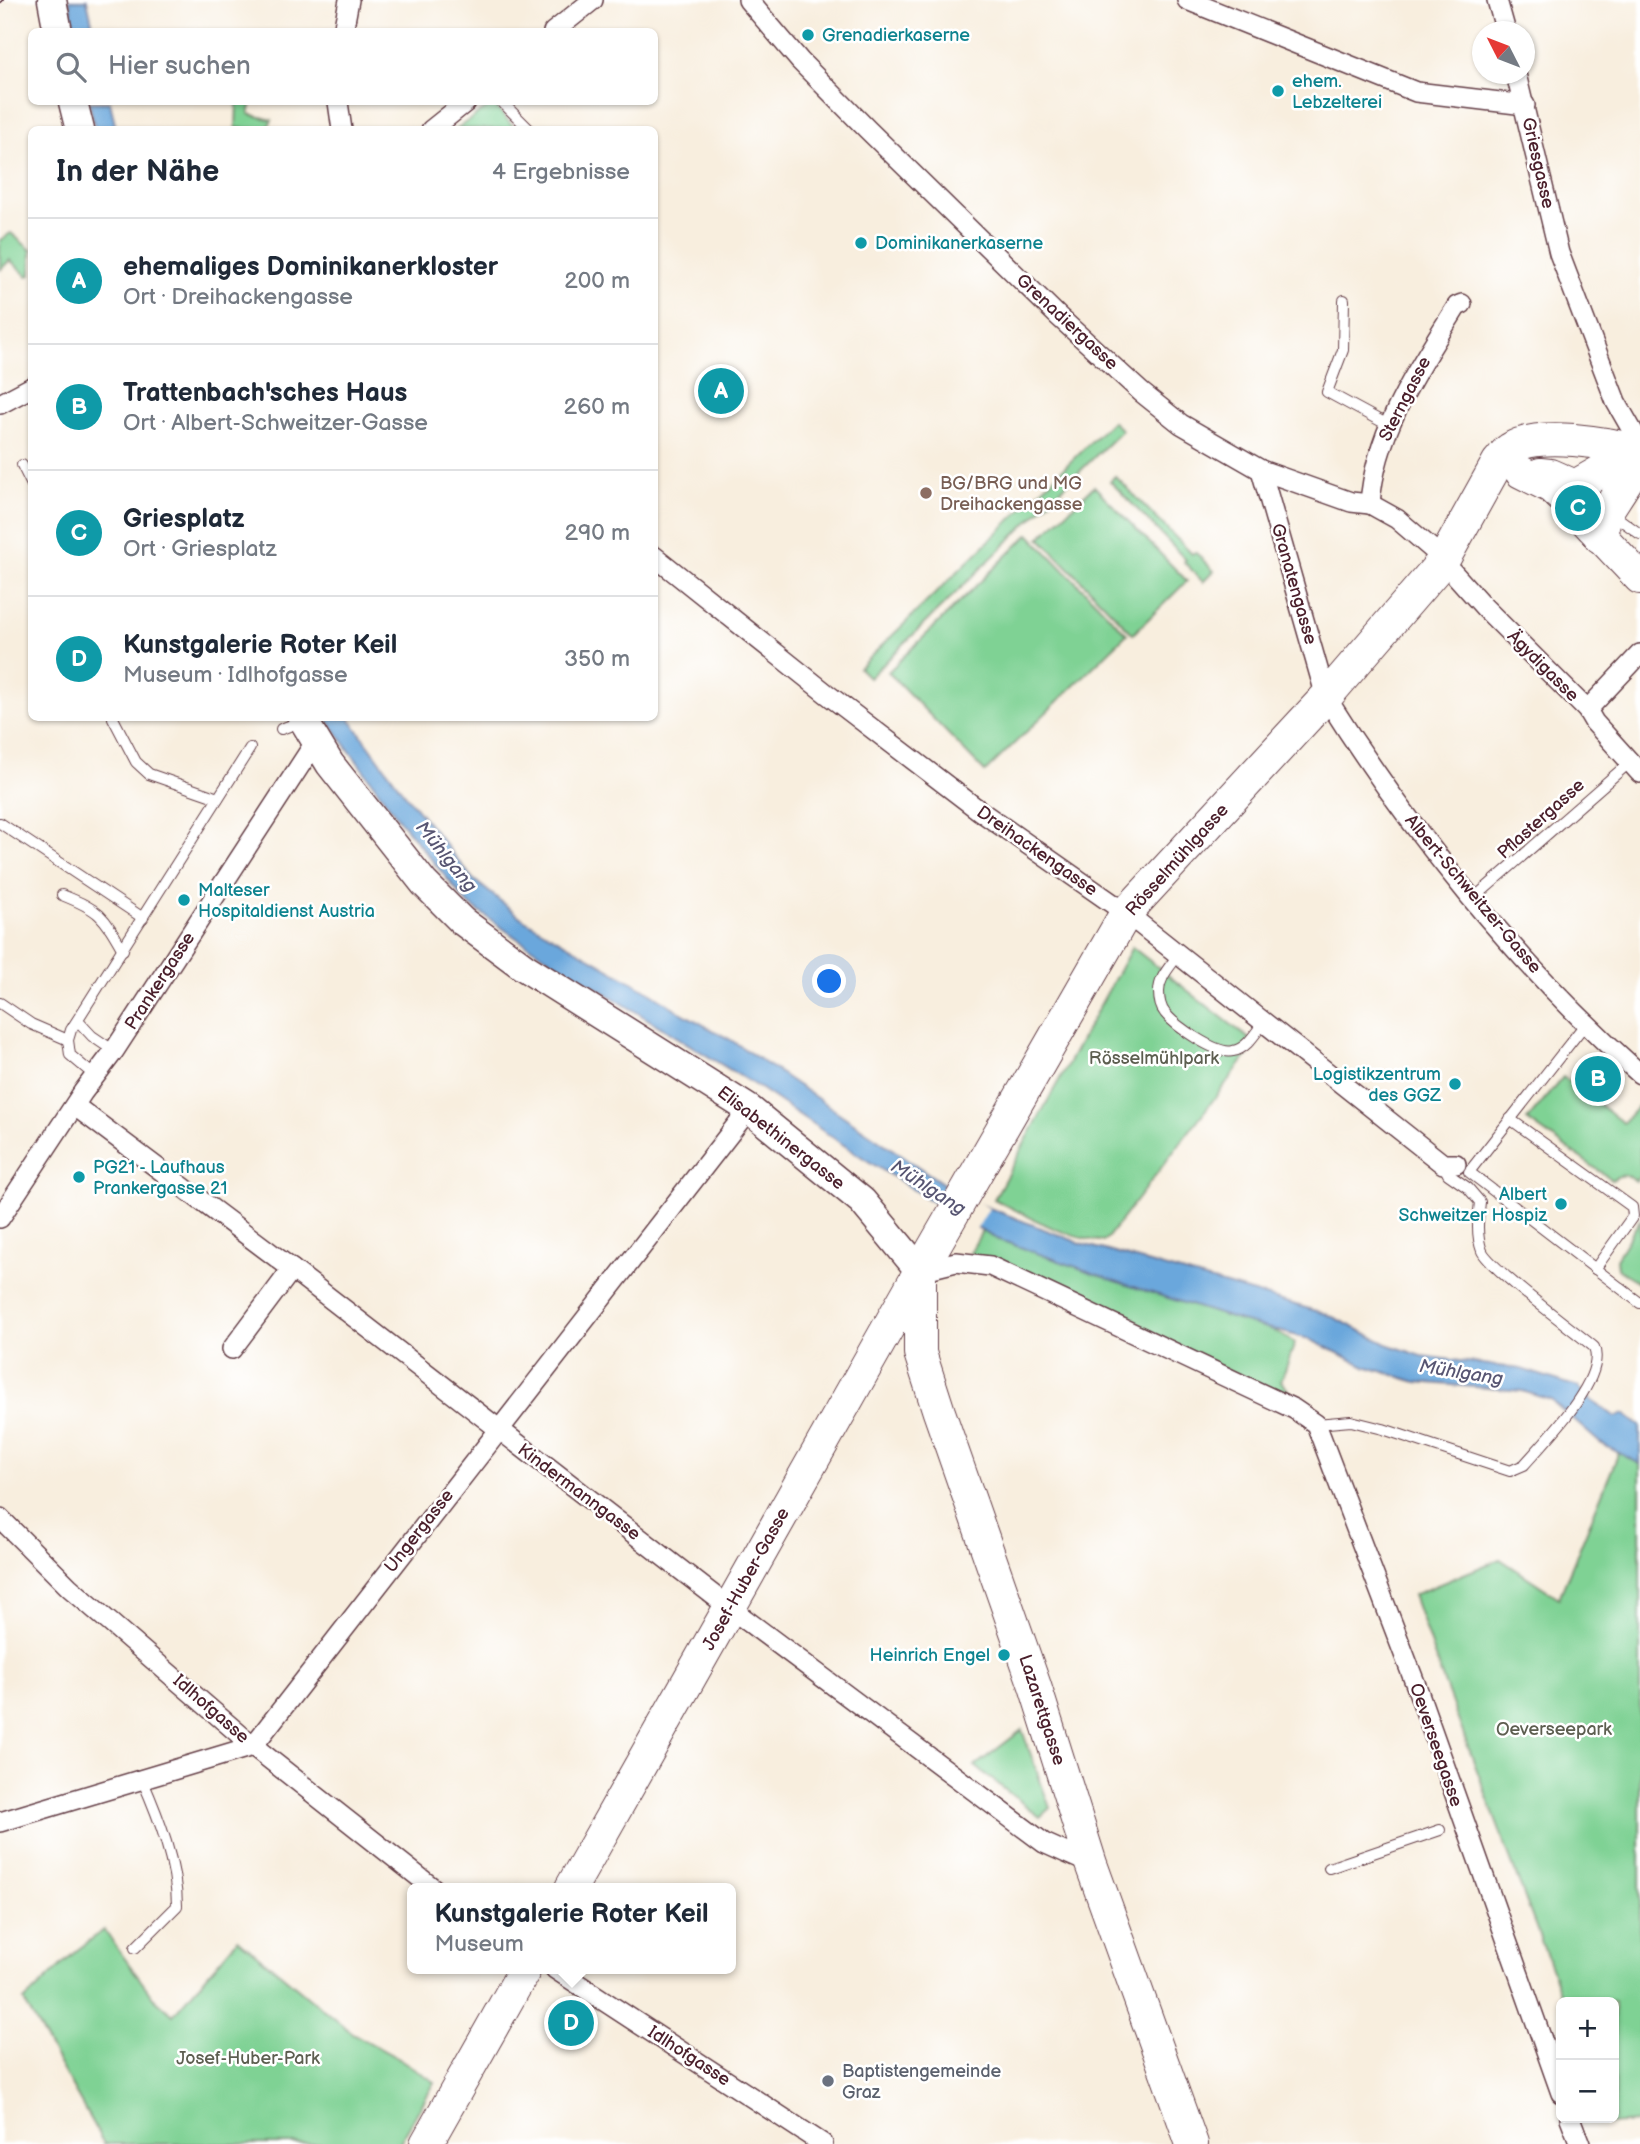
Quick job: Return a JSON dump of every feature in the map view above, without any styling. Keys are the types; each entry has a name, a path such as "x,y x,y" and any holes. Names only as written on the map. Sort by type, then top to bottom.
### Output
{"main road":[{"path":"52,0 57,28"},
{"path":"74,105 79,126"},
{"name":"Rösselmühlgasse","path":"920,1271 1126,913 1326,697 1443,561 1498,462 1510,449 1540,439 1611,443 1640,456"},
{"path":"1487,481 1521,472 1550,475 1575,486 1610,466 1640,456"},
{"path":"1604,524 1640,456"},
{"path":"1521,472 1551,487 1575,509 1604,524 1640,578"},
{"name":"Elisabethinergasse","path":"302,725 424,883 462,922 524,967 749,1109 862,1200 920,1271"},
{"name":"Josef-Huber-Gasse","path":"574,1883 920,1271"},
{"name":"Lazarettgasse","path":"920,1271 920,1353 1035,1686 1091,1864 1192,2144"},
{"path":"426,2144 522,1974"}],"street":[{"path":"344,28 349,0"},
{"path":"558,28 593,0"},
{"name":"Grenadiergasse","path":"748,0 800,61 867,129 1058,316 1181,424 1261,470 1351,502 1370,503 1397,519 1433,549 1443,561"},
{"path":"1187,0 1416,92 1525,105"},
{"path":"1497,0 1503,21"},
{"name":"Griesgasse","path":"1519,84 1559,253 1616,402 1640,444"},
{"path":"338,105 341,126"},
{"path":"436,126 462,105"},
{"name":"Sterngasse","path":"1370,503 1372,477 1382,441 1417,370 1457,306 1462,304"},
{"path":"0,404 28,389"},
{"name":"Granatengasse","path":"1261,470 1326,697"},
{"name":"Dreihackengasse","path":"658,559 980,811 1126,913 1449,1164"},
{"name":"Ägydigasse","path":"1443,561 1538,663 1587,710 1594,722 1635,767"},
{"path":"1587,710 1640,654"},
{"name":"Albert-Schweitzer-Gasse","path":"1326,697 1404,812 1473,899 1586,1023 1640,1074"},
{"name":"Prankergasse","path":"0,1218 114,1051 302,725"},
{"name":"Kindermanngasse","path":"75,1106 292,1269 730,1608 1044,1843 1091,1864"},
{"name":"Ungergasse","path":"253,1746 749,1109"},
{"path":"920,1271 956,1262 990,1266 1294,1409 1316,1424"},
{"path":"232,1349 292,1269"},
{"name":"Oeverseegasse","path":"1316,1424 1417,1688 1556,2078"},
{"name":"Idlhofgasse","path":"0,1518 69,1587 253,1746 427,1883"},
{"path":"0,1822 253,1746"},
{"name":"Idlhofgasse","path":"563,1974 822,2144"},
{"path":"1572,2123 1580,2144"}],"lane":[{"path":"505,105 526,126"},
{"path":"1344,300 1343,350 1327,392 1390,426"},
{"path":"22,465 28,477"},
{"path":"1575,486 1604,524 1640,534"},
{"path":"115,721 136,762 149,774 218,798"},
{"path":"95,1076 70,1055 68,1040 250,748"},
{"name":"Pflastergasse","path":"1473,899 1635,767"},
{"path":"0,823 143,918"},
{"path":"62,895 84,903 106,919 124,950"},
{"path":"1178,955 1160,982 1160,1006 1166,1015 1210,1046 1219,1051 1231,1052 1247,1044 1264,1022"},
{"path":"0,1003 32,1024 68,1040"},
{"path":"78,1021 92,1036 114,1051"},
{"path":"1586,1023 1469,1172 1640,1303"},
{"path":"1510,1119 1632,1207 1633,1216 1595,1269"},
{"path":"1316,1424 1351,1421 1372,1426 1510,1471 1524,1465 1586,1390 1597,1364 1598,1355 1594,1347 1502,1273 1483,1254 1478,1228 1480,1202 1468,1188 1448,1174 1449,1164"},
{"path":"135,1948 177,1906 177,1887 159,1823 142,1779"},
{"path":"1329,1868 1440,1830"}],"green space":[{"path":"237,105 251,105 249,114 272,120 269,126 236,126"},
{"path":"494,105 513,126 460,126"},
{"path":"11,233 28,247 28,276 10,260 0,270 0,240"},
{"path":"1112,421 1122,430 869,678 859,668"},
{"path":"1115,476 1192,554 1195,552 1214,571 1203,582 1184,562 1186,560 1110,481"},
{"path":"1094,486 1187,581 1133,634 1040,538"},
{"path":"1029,534 1127,634 985,772 888,672"},
{"name":"Rösselmühlpark","path":"1132,947 1256,1044 1105,1241 1092,1240 1048,1226 994,1199"},
{"path":"1563,1077 1623,1123 1640,1104 1640,1175 1636,1181 1624,1176 1612,1180 1527,1120"},
{"path":"1640,1220 1640,1283 1617,1269 1616,1259"},
{"path":"982,1231 997,1239 1267,1327 1295,1343 1281,1381 1300,1404 970,1253"},
{"name":"Oeverseepark","path":"1617,1450 1640,1464 1640,2122 1607,2124 1619,2123 1619,1997 1562,1997 1413,1595 1500,1559 1559,1598 1617,1457"},
{"path":"1022,1730 1050,1808 1040,1817 975,1766"},
{"name":"Josef-Huber-Park","path":"104,1930 153,1997 173,2015 238,1939 352,2033 435,2082 399,2144 104,2144 24,2001 76,1951"}],"water":[{"path":"69,0 87,0 93,28 74,28"},
{"path":"90,105 111,105 115,126 94,126"},
{"name":"Mühlgang","path":"328,721 351,721 473,879 523,919 731,1040 966,1199 1080,1243 1327,1314 1387,1344 1422,1356 1521,1369 1578,1387 1592,1401 1616,1417 1624,1414 1640,1426 1640,1464 1600,1443 1551,1400 1522,1391 1416,1382 1365,1366 1309,1339 1240,1321 1124,1284 997,1239 959,1219 761,1089 518,939 467,903 403,825"}],"pier":[{"path":"945,1184 989,1208 975,1232 933,1206"}],"tram line":[{"path":"0,3 3,0"}],"place":[{"name":"Grenadierkaserne","path":"808,35"},
{"name":"ehem. Lebzelterei","path":"1278,91"},
{"name":"Dominikanerkaserne","path":"861,243"},
{"name":"ehemaliges Dominikanerkloster","path":"721,391"},
{"name":"BG/BRG und MG Dreihackengasse","path":"926,493"},
{"name":"Griesplatz","path":"1578,508"},
{"name":"Malteser Hospitaldienst Austria","path":"184,900"},
{"name":"Trattenbach'sches Haus","path":"1598,1079"},
{"name":"Logistikzentrum des GGZ","path":"1455,1084"},
{"name":"PG21 - Laufhaus Prankergasse 21","path":"79,1177"},
{"name":"Albert Schweitzer Hospiz","path":"1561,1204"},
{"name":"Heinrich Engel","path":"1004,1655"},
{"name":"Kunstgalerie Roter Keil","path":"571,2023"},
{"name":"Baptistengemeinde Graz","path":"828,2081"}]}
